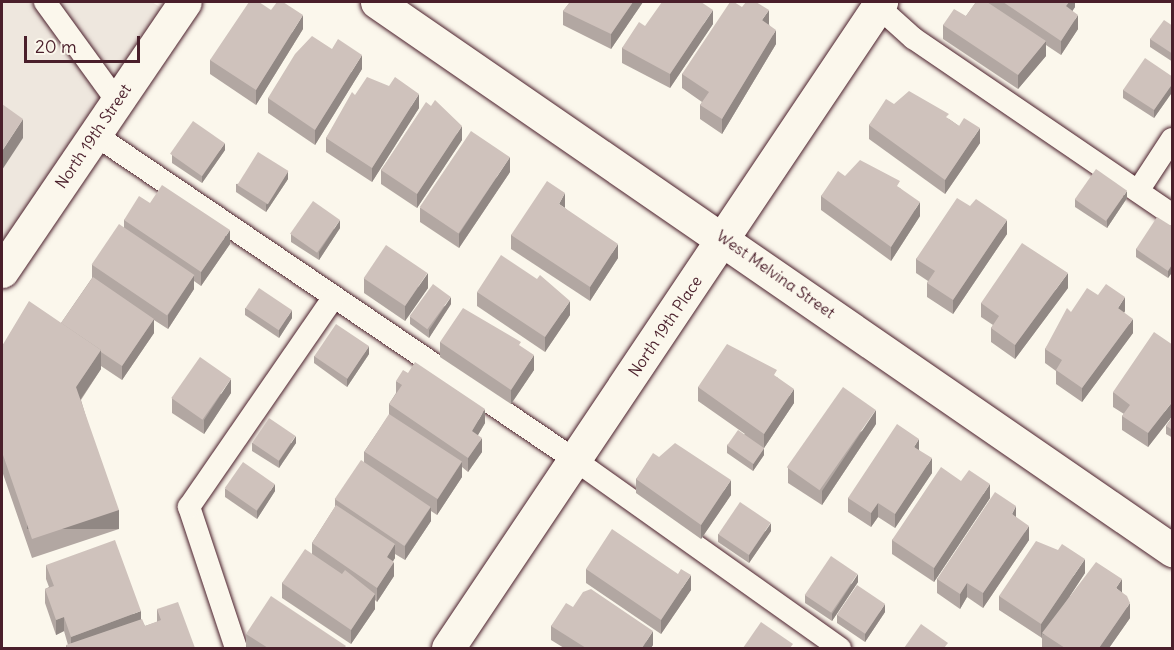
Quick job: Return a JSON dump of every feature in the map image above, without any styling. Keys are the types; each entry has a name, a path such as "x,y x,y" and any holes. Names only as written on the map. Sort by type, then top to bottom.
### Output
{"street":[{"name":"North 19th Street","path":"2,271 185,2"},
{"name":"West Melvina Street","path":"377,2 724,238 1173,550"},
{"name":"North 19th Place","path":"448,648 724,238 877,3"}],"lane":[{"path":"45,2 117,101"},
{"path":"877,3 913,38 1173,215"},
{"path":"94,134 575,460 829,645"},
{"path":"1138,191 1173,140"},
{"path":"236,648 189,507 334,297"}],"shaded area":[{"path":"2,2 152,2 174,16 2,271"}],"building":[{"path":"249,2 259,2 271,10 277,2 283,2 303,15 256,90 210,60"},
{"path":"570,2 633,2 611,34 563,11"},
{"path":"662,2 701,2 713,10 670,74 622,48 639,22 645,26"},
{"path":"730,2 742,7 746,2 756,2 769,10 762,20 776,30 722,119 700,105 709,92 682,74"},
{"path":"976,2 987,2 1046,41 1018,75 943,25 954,9 966,16"},
{"path":"1003,2 1069,2 1066,6 1078,15 1061,41"},
{"path":"1164,20 1173,26 1173,54 1150,39"},
{"path":"312,36 332,49 338,39 362,55 315,130 268,98 295,54"},
{"path":"1145,58 1173,77 1173,83 1154,110 1123,90"},
{"path":"367,77 389,86 395,77 419,94 372,168 326,138 352,92 355,95"},
{"path":"909,91 949,114 946,117 959,126 964,118 980,128 945,180 869,125 886,99 894,104"},
{"path":"435,100 462,126 417,194 381,170 426,102 431,106"},
{"path":"2,104 23,119 2,151"},
{"path":"193,121 225,143 202,176 170,154"},
{"path":"471,131 510,157 459,234 420,207"},
{"path":"258,152 289,171 268,204 237,185"},
{"path":"860,160 900,181 897,186 920,202 891,247 821,196 838,171 845,176"},
{"path":"1096,169 1127,191 1106,221 1075,199"},
{"path":"547,181 565,193 559,204 618,244 590,287 511,235"},
{"path":"162,185 230,230 201,272 124,220 139,196 150,203"},
{"path":"957,198 970,206 976,199 1007,220 953,300 927,283 935,271 916,259"},
{"path":"313,201 340,220 317,253 290,234"},
{"path":"1157,217 1173,227 1173,263 1168,271 1136,249"},
{"path":"119,224 194,275 167,316 92,265"},
{"path":"1022,243 1068,273 1015,345 991,328 999,316 981,303"},
{"path":"386,245 427,273 405,306 364,278"},
{"path":"501,255 537,279 540,275 570,301 545,337 477,292"},
{"path":"93,277 154,319 122,366 61,323"},
{"path":"433,284 451,297 427,329 409,316"},
{"path":"1106,284 1125,297 1118,308 1133,319 1082,388 1056,370 1062,360 1045,349 1067,308 1071,312 1087,288 1098,295"},
{"path":"259,288 292,310 279,330 246,308"},
{"path":"29,301 101,350 76,387 119,510 32,539 2,452 2,346"},
{"path":"463,308 521,342 519,345 534,355 511,390 440,342"},
{"path":"336,324 369,346 347,379 314,356"},
{"path":"1154,332 1173,345 1173,401 1148,433 1122,416 1130,405 1113,392"},
{"path":"727,344 777,370 774,375 794,389 764,434 698,387"},
{"path":"200,357 231,379 202,420 171,398"},
{"path":"415,362 485,409 472,431 482,438 468,458 389,404 402,385 396,381 403,370 408,373"},
{"path":"843,387 876,410 820,490 787,467"},
{"path":"389,414 462,461 437,499 364,452"},
{"path":"1173,416 1173,430 1166,426"},
{"path":"269,418 296,436 279,461 252,443"},
{"path":"897,424 919,439 914,447 932,458 895,514 878,503 871,513 848,498"},
{"path":"738,430 764,448 753,464 727,446"},
{"path":"675,443 731,480 701,525 636,479 653,453 659,457"},
{"path":"361,460 431,507 404,546 335,499"},
{"path":"243,462 275,484 257,511 225,488"},
{"path":"941,467 961,481 969,470 990,484 934,568 892,540"},
{"path":"995,492 1016,506 1012,514 1029,526 983,593 967,583 960,594 937,579"},
{"path":"740,502 771,523 749,555 718,534"},
{"path":"336,505 395,544 387,557 394,562 377,588 312,543"},
{"path":"612,529 678,574 681,569 691,575 661,620 586,569"},
{"path":"115,540 141,611 71,637 64,617 56,620 45,589 54,586 46,565"},
{"path":"1036,541 1058,550 1062,544 1085,559 1041,624 999,596"},
{"path":"305,549 342,574 345,570 375,594 351,630 282,583"},
{"path":"831,556 858,574 831,613 805,595"},
{"path":"1096,562 1122,579 1116,588 1127,596 1130,603 1099,648 1065,648 1042,633"},
{"path":"857,585 885,604 865,634 837,615"},
{"path":"591,589 653,631 642,648 586,648 551,626 566,603 573,607 583,592"},
{"path":"271,596 346,646 344,648 268,648 246,634"},
{"path":"178,602 195,648 67,648 66,645 142,619 145,626 161,620 157,609"},
{"path":"761,622 793,644 790,648 743,648"},
{"path":"921,624 948,643 944,648 904,648"}]}
